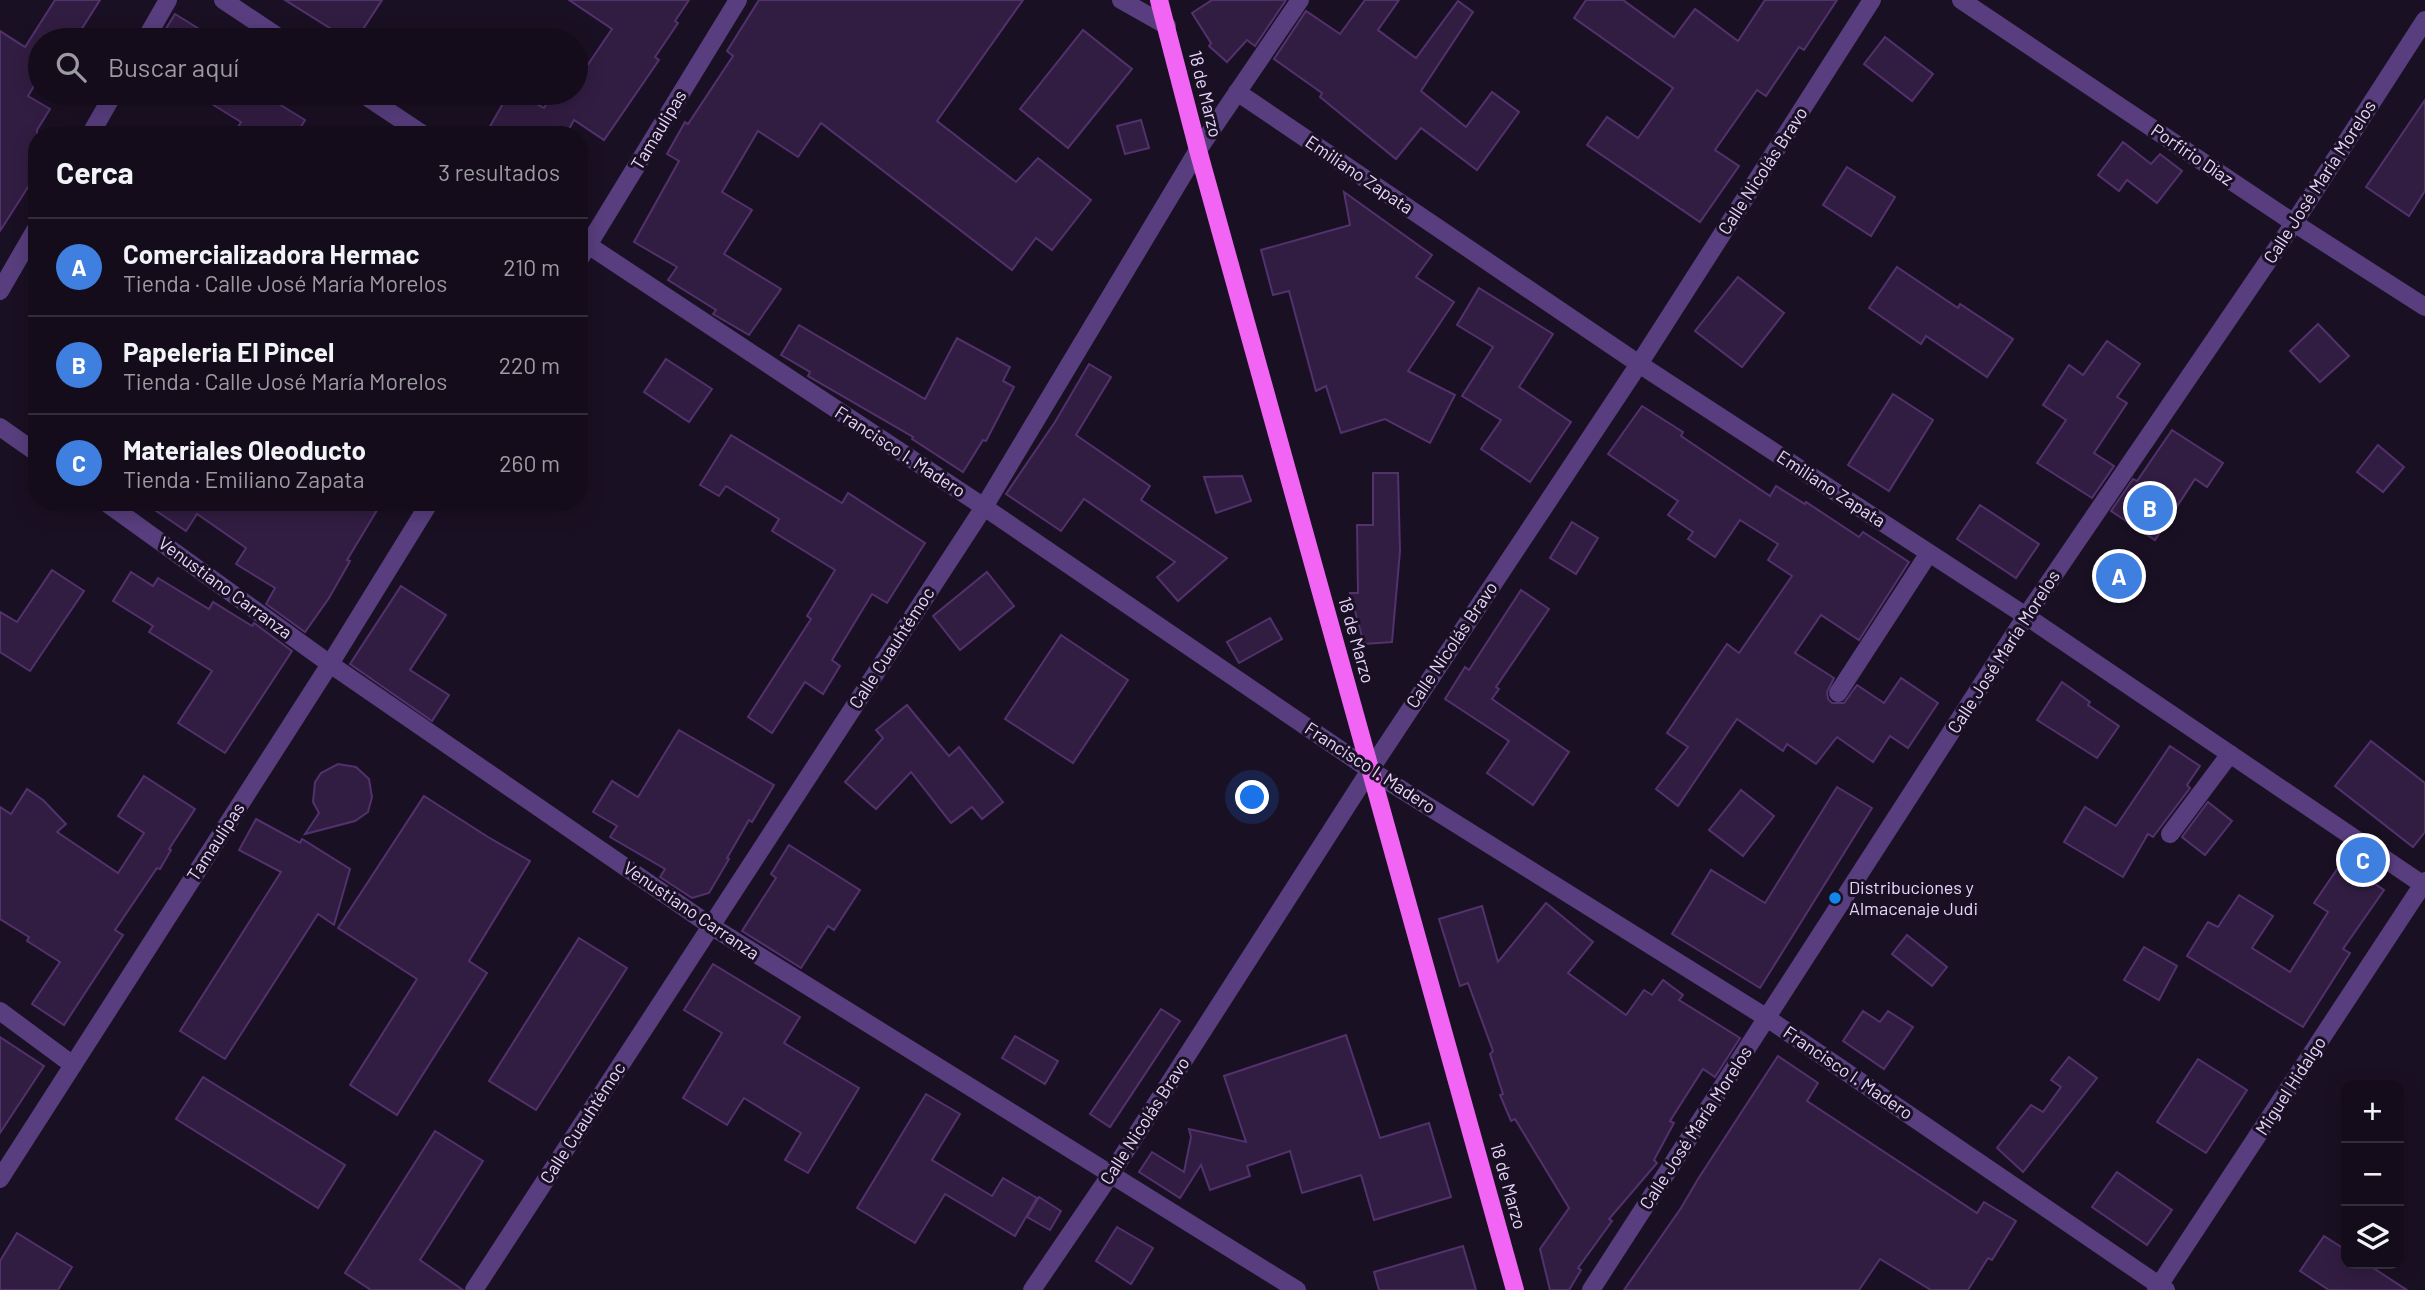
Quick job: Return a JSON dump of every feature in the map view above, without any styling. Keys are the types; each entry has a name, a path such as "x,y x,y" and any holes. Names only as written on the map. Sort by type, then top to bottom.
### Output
{"main road":[{"name":"18 de Marzo","path":"1159,0 1198,150 1515,1290"}],"street":[{"path":"152,28 168,0"},
{"path":"223,0 265,28"},
{"name":"Tamaulipas","path":"588,238 738,0"},
{"path":"1121,0 1167,26"},
{"name":"Calle Cuauhtémoc","path":"474,1290 984,507 1198,150 1300,0"},
{"name":"Calle Nicolás Bravo","path":"1032,1290 1111,1174 1370,770 1639,364 1872,0"},
{"name":"Porfirio Díaz","path":"1961,0 2294,223 2425,307"},
{"name":"Calle José María Morelos","path":"1591,1290 2026,616 2294,223 2425,20"},
{"name":"Emiliano Zapata","path":"1237,92 1639,364 2026,616 2424,884"},
{"path":"95,126 107,105"},
{"path":"379,105 410,126"},
{"path":"0,290 28,242"},
{"name":"Francisco I. Madero","path":"588,252 984,507 1370,770 1766,1018 2161,1288"},
{"path":"0,427 28,447"},
{"name":"Venustiano Carranza","path":"118,511 330,664 711,926 1297,1290"},
{"name":"Tamaulipas","path":"0,1180 330,664 424,511"},
{"path":"1838,693 1929,553"},
{"path":"2170,834 2230,754"},
{"name":"Miguel Hidalgo","path":"2161,1288 2424,884"},
{"path":"0,1011 73,1065"}],"building":[{"path":"55,0 100,0 82,28 37,28"},
{"path":"285,0 382,0 364,28 330,28"},
{"path":"569,0 689,0 675,21 678,23 655,57 659,60 604,140 588,129 588,126 574,120 571,126 490,126 502,105 538,105 544,108 546,105 588,105 588,64 612,29"},
{"path":"759,0 1023,0 937,121 1016,182 1038,158 1091,200 1052,250 1036,238 1012,270 821,123 798,157 758,131 722,192 752,210 724,254 781,289 749,335 713,314 716,310 668,280 677,267 634,242 679,161 667,154 685,122 688,124 733,56 727,51"},
{"path":"1212,0 1286,0 1255,46 1247,40 1227,62 1209,46 1211,43 1192,13"},
{"path":"1365,0 1399,0 1378,30 1416,58 1458,1 1473,12 1421,91 1466,127 1492,92 1519,112 1477,170 1421,128 1396,159 1320,97 1322,93 1274,59 1306,11 1340,34"},
{"path":"1586,0 1623,0 1674,37 1695,9 1738,41 1765,0 1837,0 1804,50 1799,47 1766,96 1757,90 1715,150 1739,166 1700,222 1587,145 1607,117 1638,138 1673,88 1574,18"},
{"path":"175,14 198,28 166,28"},
{"path":"1083,30 1132,69 1068,148 1020,109"},
{"path":"0,31 25,47 28,42 28,105 43,105 50,109 39,126 28,126 28,187 0,231"},
{"path":"1885,37 1933,74 1912,101 1864,64"},
{"path":"2425,100 2425,191 2409,216 2366,187"},
{"path":"213,105 281,105 305,120 301,126 239,126 241,122"},
{"path":"1141,120 1149,148 1125,154 1117,126"},
{"path":"2123,142 2151,164 2160,154 2182,171 2157,203 2127,180 2119,191 2098,175"},
{"path":"1847,167 1895,197 1871,236 1823,205"},
{"path":"1344,192 1432,255 1416,277 1454,302 1408,371 1455,395 1430,443 1385,419 1341,433 1326,386 1316,391 1289,291 1273,295 1261,250 1350,225"},
{"path":"1897,267 1958,308 1960,304 2013,339 1987,377 1926,336 1921,344 1869,308"},
{"path":"1738,277 1784,313 1742,367 1695,331"},
{"path":"1479,288 1553,334 1519,387 1571,422 1530,482 1481,449 1501,420 1462,396 1493,347 1457,325"},
{"path":"2318,324 2349,356 2320,382 2290,351"},
{"path":"799,325 925,399 957,338 1010,367 1003,381 1014,387 986,441 983,440 963,472 912,439 913,437 808,376 810,372 781,355"},
{"path":"2107,341 2140,364 2117,397 2127,403 2094,453 2114,466 2092,498 2037,463 2066,420 2043,405 2069,365 2083,375"},
{"path":"666,359 712,389 689,422 644,392"},
{"path":"1089,364 1111,377 1076,435 1150,486 1141,500 1227,558 1178,601 1157,577 1175,562 1084,499 1061,531 1006,494 1055,422"},
{"path":"1893,394 1933,420 1889,491 1848,465"},
{"path":"1642,406 1683,432 1681,436 1770,496 1776,486 1859,537 1863,532 1909,562 1859,640 1821,615 1795,653 1834,678 1827,692 1832,703 1844,703 1857,685 1884,703 1901,678 1938,703 1908,748 1890,736 1873,762 1837,737 1816,764 1787,744 1783,751 1737,719 1678,806 1656,789 1688,747 1667,733 1727,644 1739,653 1792,576 1768,560 1778,544 1740,520 1715,557 1688,539 1693,532 1668,515 1678,501 1608,454"},
{"path":"2172,430 2223,463 2207,487 2195,479 2155,540 2111,511 2133,479 2137,481"},
{"path":"731,435 842,503 848,493 925,543 887,603 872,594 832,660 840,666 823,694 805,682 772,733 748,717 811,619 807,616 835,570 772,531 779,519 726,486 719,496 700,485"},
{"path":"2378,445 2404,467 2383,492 2357,472"},
{"path":"1373,473 1398,473 1400,551 1392,642 1364,644 1350,593 1358,593 1357,525 1373,525"},
{"path":"1242,476 1251,501 1216,513 1204,477"},
{"path":"1980,505 2039,544 2016,578 1957,539"},
{"path":"156,511 377,511 347,560 350,561 329,598 305,632 266,604 275,588 236,564 246,548 197,514 186,531"},
{"path":"1572,522 1598,538 1576,574 1550,558"},
{"path":"52,570 84,591 30,671 0,652 0,612 17,622"},
{"path":"131,572 153,586 158,578 209,609 213,602 252,626 254,623 292,651 225,753 178,723 212,671 149,632 153,626 113,601"},
{"path":"987,572 1014,606 960,650 933,616"},
{"path":"401,586 446,615 410,670 449,695 432,721 350,664"},
{"path":"1521,590 1549,609 1496,687 1499,689 1492,699 1569,752 1533,805 1487,773 1509,741 1445,699 1465,667 1469,670"},
{"path":"1270,618 1282,639 1239,663 1227,642"},
{"path":"1061,635 1128,680 1073,763 1005,719"},
{"path":"2062,682 2090,702 2088,705 2119,726 2097,758 2037,720"},
{"path":"907,705 949,756 959,747 1003,802 982,819 972,807 951,823 911,772 876,809 845,782 883,738 876,730"},
{"path":"679,730 774,785 752,822 749,820 709,893 692,898 660,877 665,869 610,837 617,826 593,812 612,781 638,797"},
{"path":"2371,741 2425,783 2425,832 2413,847 2335,786"},
{"path":"2170,746 2200,766 2187,785 2190,788 2153,837 2148,834 2123,877 2064,842 2085,807 2116,826"},
{"path":"338,764 356,767 369,779 372,797 368,812 355,821 305,834 319,813 313,802 315,782 321,773"},
{"path":"144,776 195,809 169,849 171,850 160,869 157,868 115,930 123,935 64,1025 32,1004 60,962 27,941 29,937 0,919 0,807 11,814 27,789 43,800 66,824 57,832 118,873 144,833 118,816"},
{"path":"1837,787 1872,808 1760,988 1672,934 1711,870 1765,903"},
{"path":"1741,790 1774,816 1743,856 1709,830"},
{"path":"424,796 530,861 469,961 487,973 397,1115 350,1085 417,979 338,928"},
{"path":"2208,802 2232,821 2205,855 2182,837"},
{"path":"256,819 300,843 302,839 350,869 334,925 318,914 225,1059 180,1031 281,872 239,850"},
{"path":"789,845 860,890 834,930 828,926 801,968 742,931 776,878 771,874"},
{"path":"2342,862 2384,890 2343,949 2350,953 2303,1027 2187,956 2208,922 2218,927 2239,895 2273,916 2252,948 2290,972 2328,912 2314,903"},
{"path":"1546,903 1593,942 1568,973 1626,1015 1644,990 1652,995 1663,980 1683,995 1679,1000 1740,1038 1715,1077 1703,1069 1670,1121 1674,1123 1654,1160 1657,1163 1609,1219 1612,1221 1578,1268 1581,1270 1569,1290 1550,1290 1540,1249 1569,1208 1515,1119 1511,1121 1500,1095 1503,1094 1490,1054 1493,1051 1468,983 1460,986 1439,919 1482,906 1498,962"},
{"path":"1907,935 1947,967 1932,986 1892,954"},
{"path":"579,938 627,968 536,1110 489,1081"},
{"path":"2144,947 2177,966 2159,1000 2124,980"},
{"path":"713,964 800,1017 784,1043 859,1088 808,1173 785,1160 801,1133 744,1098 727,1125 683,1098 722,1033 684,1010"},
{"path":"1161,1009 1180,1021 1110,1127 1090,1114"},
{"path":"1863,1011 1880,1022 1888,1011 1913,1027 1884,1069 1843,1041"},
{"path":"1346,1035 1380,1138 1429,1123 1451,1197 1374,1220 1361,1175 1302,1193 1290,1151 1247,1166 1250,1176 1210,1190 1201,1165 1180,1198 1139,1172 1152,1152 1184,1172 1191,1137 1189,1129 1246,1142 1224,1076"},
{"path":"1015,1036 1058,1061 1045,1084 1002,1058"},
{"path":"0,1037 44,1066 0,1133"},
{"path":"1778,1056 1818,1083 1807,1101 1977,1213 1984,1202 2016,1221 1992,1260 1988,1258 1968,1290 1931,1290 1880,1259 1859,1290 1624,1290 1681,1208"},
{"path":"2069,1057 2097,1078 2023,1172 1997,1148 2031,1105 2043,1112 2061,1087 2051,1080"},
{"path":"2198,1059 2247,1090 2206,1153 2157,1122"},
{"path":"203,1077 345,1165 318,1208 176,1119"},
{"path":"926,1094 960,1114 932,1160 992,1196 1003,1178 1037,1198 1015,1236 945,1194 915,1243 857,1208"},
{"path":"435,1131 483,1161 420,1260 463,1290 371,1290 345,1273"},
{"path":"2117,1172 2172,1210 2147,1245 2092,1207"},
{"path":"1039,1197 1061,1211 1050,1230 1027,1217"},
{"path":"1117,1227 1153,1248 1131,1284 1096,1261"},
{"path":"17,1233 72,1267 58,1290 0,1290 0,1261"},
{"path":"2324,1236 2341,1247 2341,1269 2375,1269 2407,1290 2329,1290 2300,1271"},
{"path":"1463,1246 1476,1290 1379,1290 1374,1272"}],"place":[{"name":"Papeleria El Pincel","path":"2150,508"},
{"name":"Comercializadora Hermac","path":"2119,576"},
{"name":"Materiales Oleoducto","path":"2363,860"},
{"name":"Distribuciones y Almacenaje Judi","path":"1835,898"}]}
